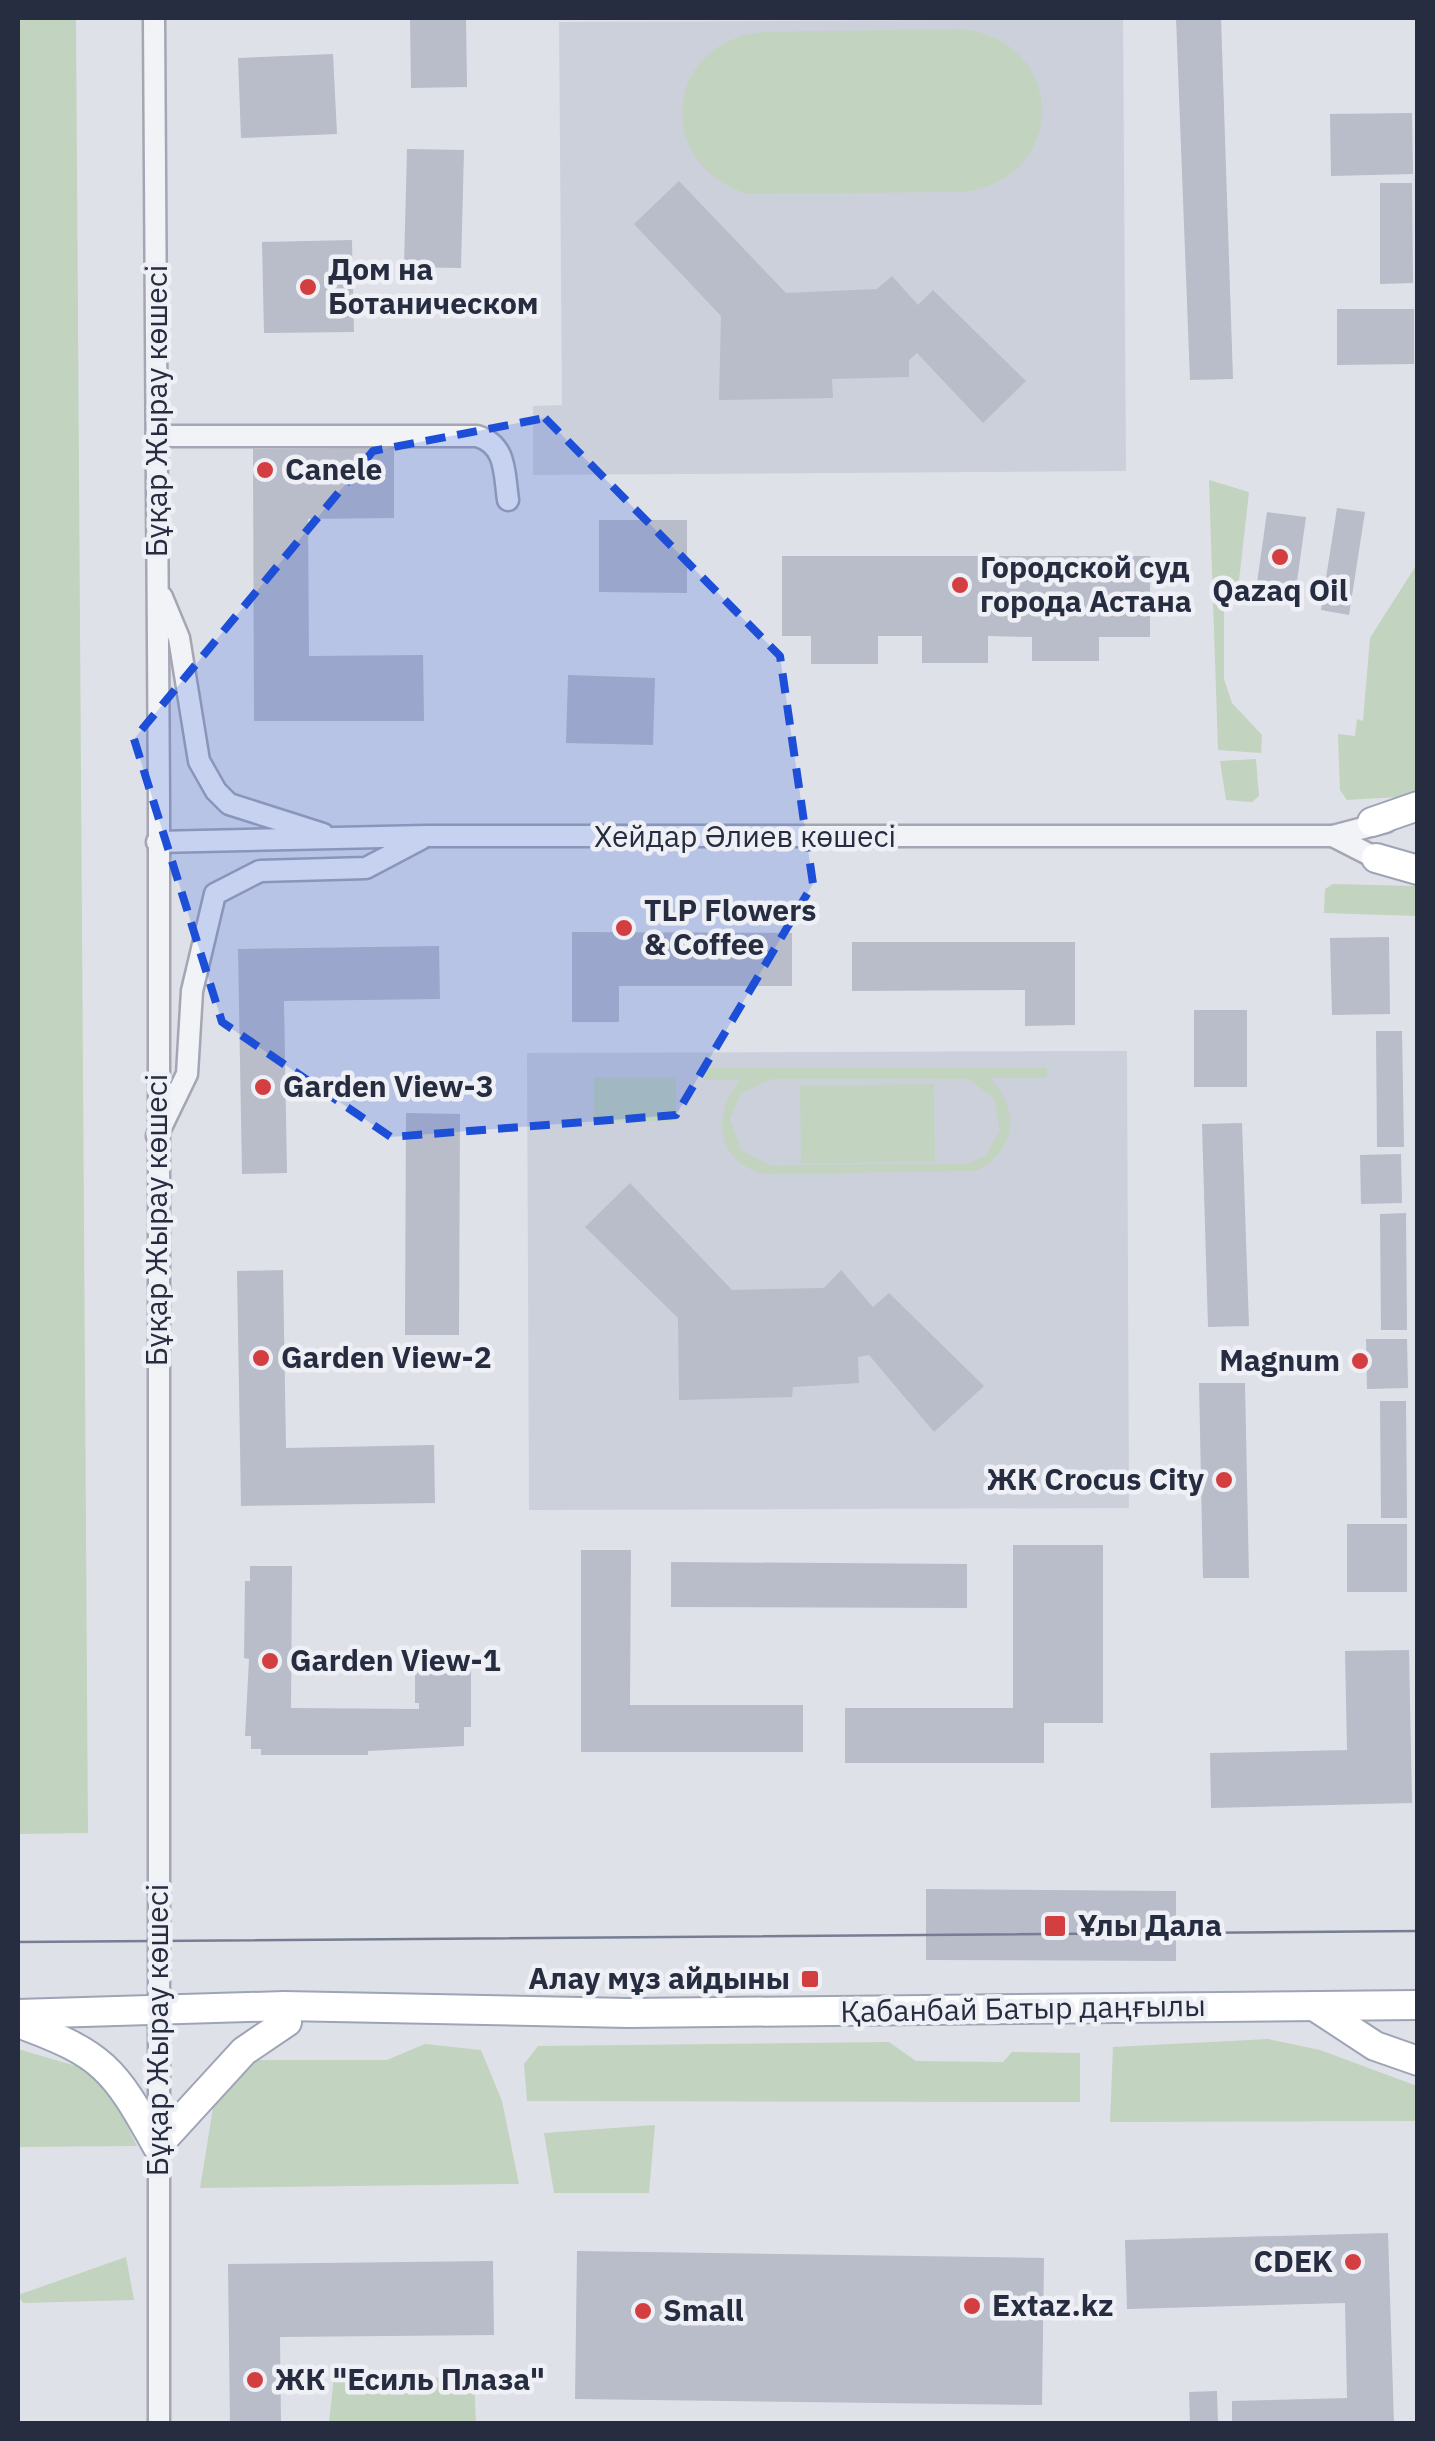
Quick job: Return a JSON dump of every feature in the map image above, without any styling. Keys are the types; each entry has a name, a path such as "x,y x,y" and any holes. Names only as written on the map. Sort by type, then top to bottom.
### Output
{"main road":[{"path":"1372,822 1418,806"},
{"path":"1376,858 1418,870"},
{"name":"Қабанбай Батыр даңғылы","path":"18,2014 284,2006 628,2013 1418,2005"},
{"path":"1314,2006 1375,2046 1418,2061"},
{"name":"Қабанбай Батыр даңғылы","path":"158,2010 287,2022 548,2020 628,2013"},
{"path":"18,2023 69,2042 102,2062 122,2083 157,2146 244,2051 287,2022"}],"street":[{"name":"Бұқар Жырау көшесі","path":"154,18 158,436 159,2424"},
{"path":"158,436 476,436 490,440 502,455 508,500"},
{"path":"158,586 179,638 199,761 216,791 229,804 334,838"},
{"name":"Хейдар Әлиев көшесі","path":"157,842 427,836 1333,836 1372,822 1418,820"},
{"path":"156,1138 186,1074 192,991 215,894 260,871 366,868 427,836"},
{"name":"Хейдар Әлиев көшесі","path":"1333,836 1376,858 1418,856"}],"highlighted area":[{"path":"545,418 780,656 813,884 676,1115 391,1137 222,1022 134,739 373,451"}],"shaded area":[{"path":"1123,19 1126,471 533,475 533,406 562,405 559,22"},
{"path":"1127,1051 1129,1508 529,1510 527,1053"}],"green space":[{"path":"18,18 76,18 88,1833 18,1834"},
{"path":"960,29 996,38 1021,57 1037,82 1042,110 1037,138 1022,163 997,182 962,192 748,194 717,179 696,158 685,133 682,107 689,81 705,58 729,41 762,32"},
{"path":"1209,480 1249,492 1237,598 1224,599 1224,679 1232,703 1262,735 1261,753 1218,750"},
{"path":"1417,564 1417,796 1347,800 1340,790 1338,734 1355,736 1357,719 1363,721 1370,638"},
{"path":"1256,759 1259,796 1252,802 1226,800 1220,761"},
{"path":"1333,884 1417,886 1417,916 1324,913 1325,889"},
{"path":"704,1068 1047,1068 1047,1078 990,1078 1006,1103 1010,1129 1000,1152 975,1171 765,1174 736,1159 723,1136 725,1107 740,1080 704,1080","holes":["772,1079 968,1079 994,1098 1000,1131 985,1156 966,1164 770,1165 741,1150 730,1119 741,1093"]},
{"path":"594,1077 676,1077 676,1121 594,1121"},
{"path":"934,1084 935,1162 801,1163 800,1086"},
{"path":"1268,2039 1320,2050 1417,2086 1417,2121 1110,2122 1113,2047"},
{"path":"889,2042 916,2061 1003,2062 1012,2052 1080,2053 1080,2102 527,2101 524,2064 538,2046"},
{"path":"425,2044 481,2050 502,2101 519,2184 200,2188 214,2102 257,2060 387,2060"},
{"path":"18,2049 90,2070 108,2086 137,2146 18,2147"},
{"path":"655,2125 649,2193 554,2193 544,2133"},
{"path":"126,2257 134,2300 23,2303 18,2295"},
{"path":"334,2376 474,2378 476,2423 329,2423"}],"building":[{"path":"410,18 466,18 467,87 411,88"},
{"path":"1176,18 1221,18 1233,379 1190,380"},
{"path":"333,54 337,134 241,138 238,58"},
{"path":"1412,113 1413,174 1331,176 1330,114"},
{"path":"407,149 464,150 461,268 404,267"},
{"path":"679,181 786,293 877,289 892,276 918,305 933,290 1026,381 983,423 917,353 909,360 909,377 832,379 833,398 719,400 721,316 634,224"},
{"path":"1380,183 1412,183 1413,283 1380,284"},
{"name":"Дом на Ботаническом","path":"352,240 354,332 264,333 262,242"},
{"path":"1337,309 1414,309 1414,364 1337,365"},
{"path":"394,448 394,518 308,519 309,656 423,655 424,721 254,721 253,449"},
{"path":"1337,508 1365,512 1349,615 1321,610"},
{"name":"Qazaq Oil","path":"1267,512 1306,517 1294,602 1255,597"},
{"path":"599,520 687,520 687,593 599,592"},
{"path":"782,556 1150,556 1150,637 1099,637 1099,661 1032,661 1032,637 988,636 988,663 922,663 922,636 878,636 878,664 811,664 811,636 782,636"},
{"path":"568,675 655,678 653,745 566,743"},
{"path":"572,932 792,933 792,986 619,986 619,1022 572,1022"},
{"path":"1389,937 1390,1014 1332,1015 1330,938"},
{"path":"852,942 1075,942 1075,1025 1025,1026 1025,990 852,991"},
{"name":"Garden View-3","path":"439,946 440,999 284,1001 287,1173 242,1174 238,949"},
{"path":"1194,1010 1247,1010 1247,1087 1194,1087"},
{"path":"1376,1031 1402,1031 1404,1147 1377,1147"},
{"path":"406,1113 460,1114 459,1335 405,1335"},
{"path":"1242,1123 1249,1326 1208,1327 1202,1124"},
{"path":"1401,1154 1402,1203 1361,1204 1360,1155"},
{"path":"630,1183 732,1290 824,1288 841,1270 873,1307 889,1293 984,1386 934,1432 869,1355 858,1357 859,1383 793,1387 792,1397 679,1400 678,1318 585,1227"},
{"path":"1406,1213 1407,1330 1381,1330 1380,1214"},
{"name":"Garden View-2","path":"283,1270 286,1448 434,1445 435,1503 241,1506 237,1271"},
{"path":"1366,1339 1407,1339 1408,1388 1367,1389"},
{"name":"ЖК Crocus City","path":"1199,1383 1245,1383 1249,1578 1203,1578"},
{"path":"1380,1401 1406,1401 1407,1518 1381,1518"},
{"path":"1347,1524 1407,1524 1407,1592 1347,1592"},
{"path":"1013,1545 1103,1545 1103,1723 1044,1723 1044,1763 845,1763 845,1708 1013,1708"},
{"path":"581,1550 631,1550 630,1705 803,1705 803,1752 581,1752"},
{"path":"671,1562 967,1564 967,1608 671,1607"},
{"name":"Garden View-1","path":"250,1566 292,1566 291,1708 419,1709 419,1703 415,1703 415,1664 471,1665 471,1727 464,1727 464,1746 368,1751 368,1755 261,1755 261,1749 251,1749 251,1736 245,1736 249,1659 244,1658 245,1581 250,1581"},
{"path":"1409,1650 1412,1803 1211,1808 1210,1753 1347,1750 1345,1651"},
{"path":"926,1889 1176,1891 1176,1961 926,1960"},
{"path":"1388,2233 1394,2424 1232,2424 1232,2401 1347,2398 1345,2303 1127,2309 1125,2240"},
{"path":"577,2251 1044,2258 1042,2405 575,2399"},
{"name":"ЖК \"Есиль Плаза\"","path":"493,2261 494,2335 280,2337 281,2424 230,2424 228,2264"},
{"path":"1217,2391 1218,2424 1190,2424 1189,2392"}],"tram line":[{"path":"18,1942 1418,1931"}],"place":[{"name":"Дом на Ботаническом","path":"308,287"},
{"name":"Canele","path":"265,470"},
{"name":"Qazaq Oil","path":"1280,557"},
{"name":"Городской суд города Астана","path":"960,585"},
{"name":"TLP Flowers & Coffee","path":"624,928"},
{"name":"Garden View-3","path":"263,1087"},
{"name":"Garden View-2","path":"261,1358"},
{"name":"Magnum","path":"1360,1361"},
{"name":"ЖК Crocus City","path":"1224,1480"},
{"name":"Garden View-1","path":"270,1661"},
{"name":"Ұлы Дала","path":"1055,1926"},
{"name":"Алау мұз айдыны","path":"810,1979"},
{"name":"CDEK","path":"1353,2262"},
{"name":"Extaz.kz","path":"972,2306"},
{"name":"Small","path":"643,2311"},
{"name":"ЖК \"Есиль Плаза\"","path":"255,2380"}]}
